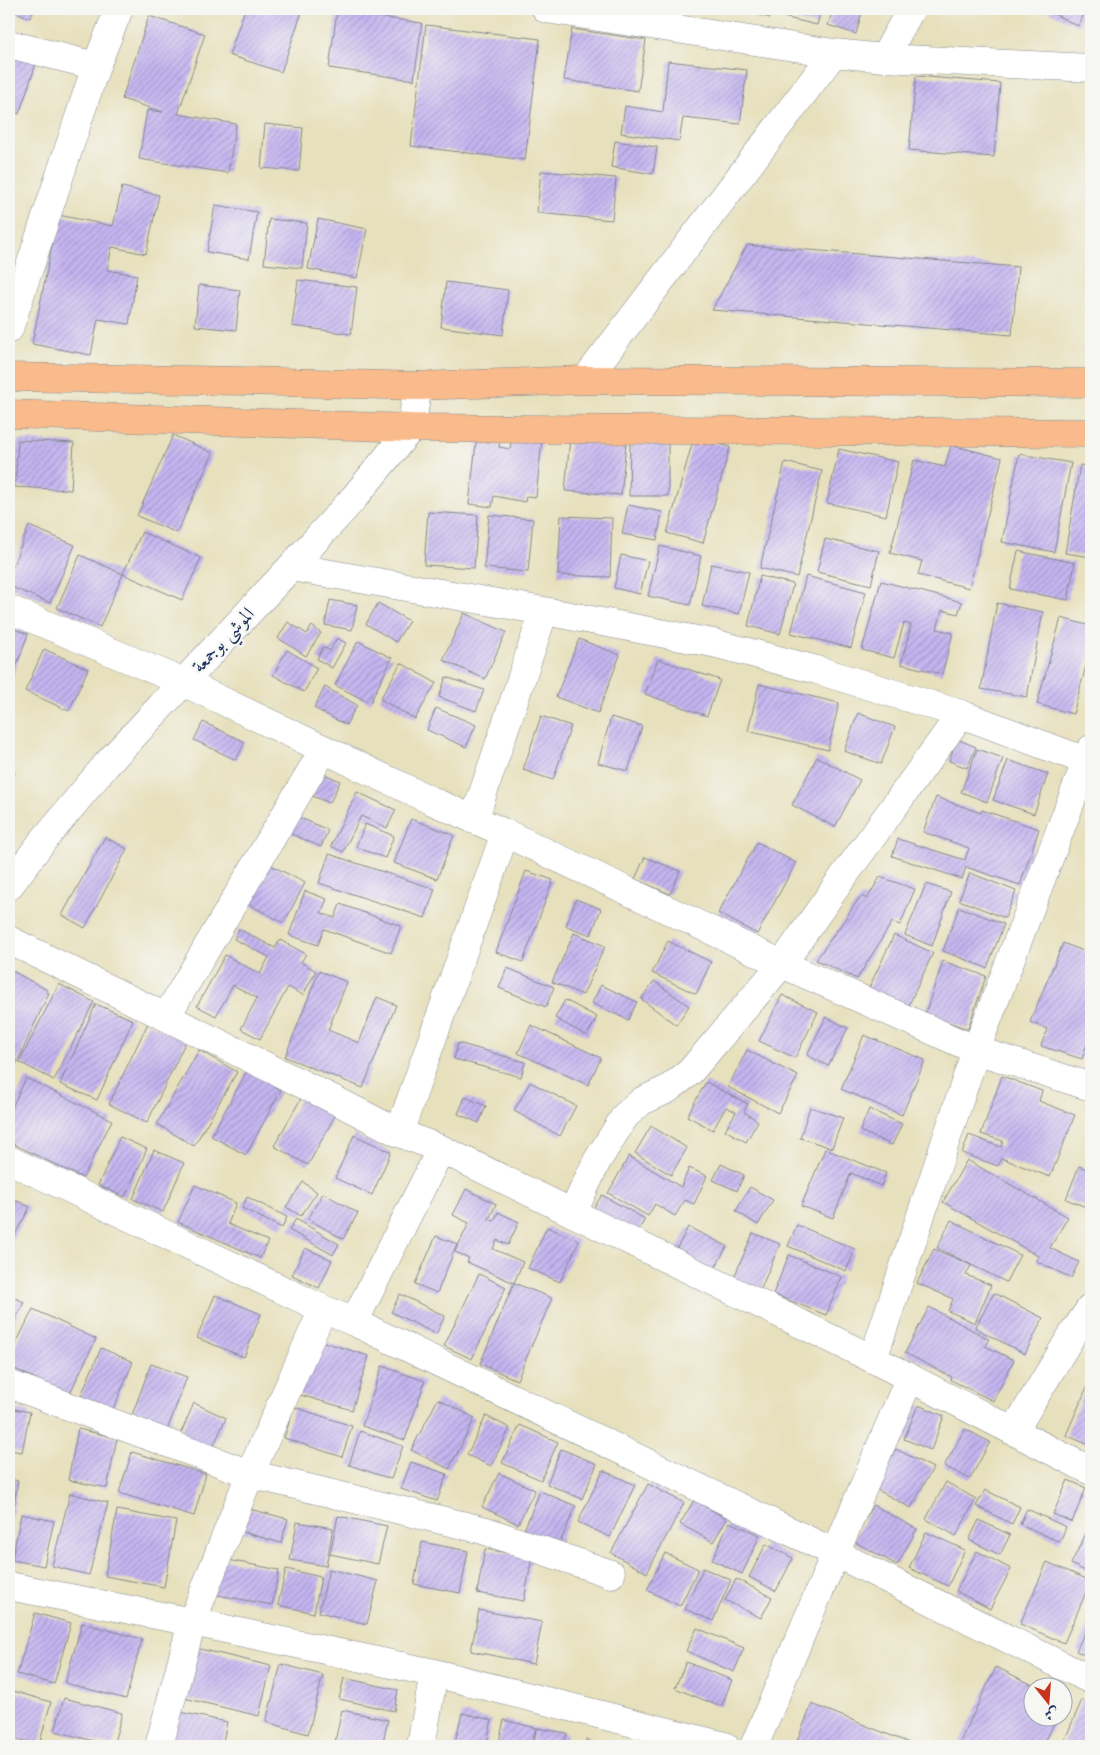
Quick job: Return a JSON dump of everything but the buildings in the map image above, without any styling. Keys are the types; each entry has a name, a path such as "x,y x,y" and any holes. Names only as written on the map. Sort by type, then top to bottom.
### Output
{"main road":[{"path":"9,377 244,380 418,386 585,380 1091,383"},
{"path":"9,414 411,428 1091,433"}],"street":[{"path":"9,329 96,66 119,9"},
{"path":"546,9 834,53 884,58 1091,68"},
{"path":"884,58 911,9"},
{"path":"9,44 96,66"},
{"path":"585,380 834,53"},
{"name":"الموشي بوجمعة","path":"9,886 42,842 106,765 353,499 411,428 418,386"},
{"path":"291,567 544,611 713,643 817,670 1089,755 976,1050 873,1359"},
{"path":"9,609 183,682 782,964 976,1050 1091,1087"},
{"path":"474,820 544,611"},
{"path":"572,1212 598,1161 625,1116 642,1101 668,1089 690,1072 782,964 961,714"},
{"path":"166,1017 324,749"},
{"path":"399,1133 505,834"},
{"path":"9,940 333,1098 399,1133 441,1150 572,1212 873,1359 1091,1470"},
{"path":"354,1322 441,1150"},
{"path":"9,1160 354,1322 835,1553 1091,1680"},
{"path":"1014,1431 1091,1307"},
{"path":"159,1746 192,1622 250,1474 323,1309"},
{"path":"754,1746 910,1379"},
{"path":"9,1384 250,1474 483,1530 612,1574"},
{"path":"9,1586 192,1622 434,1674 725,1746"},
{"path":"421,1746 434,1674"}]}
